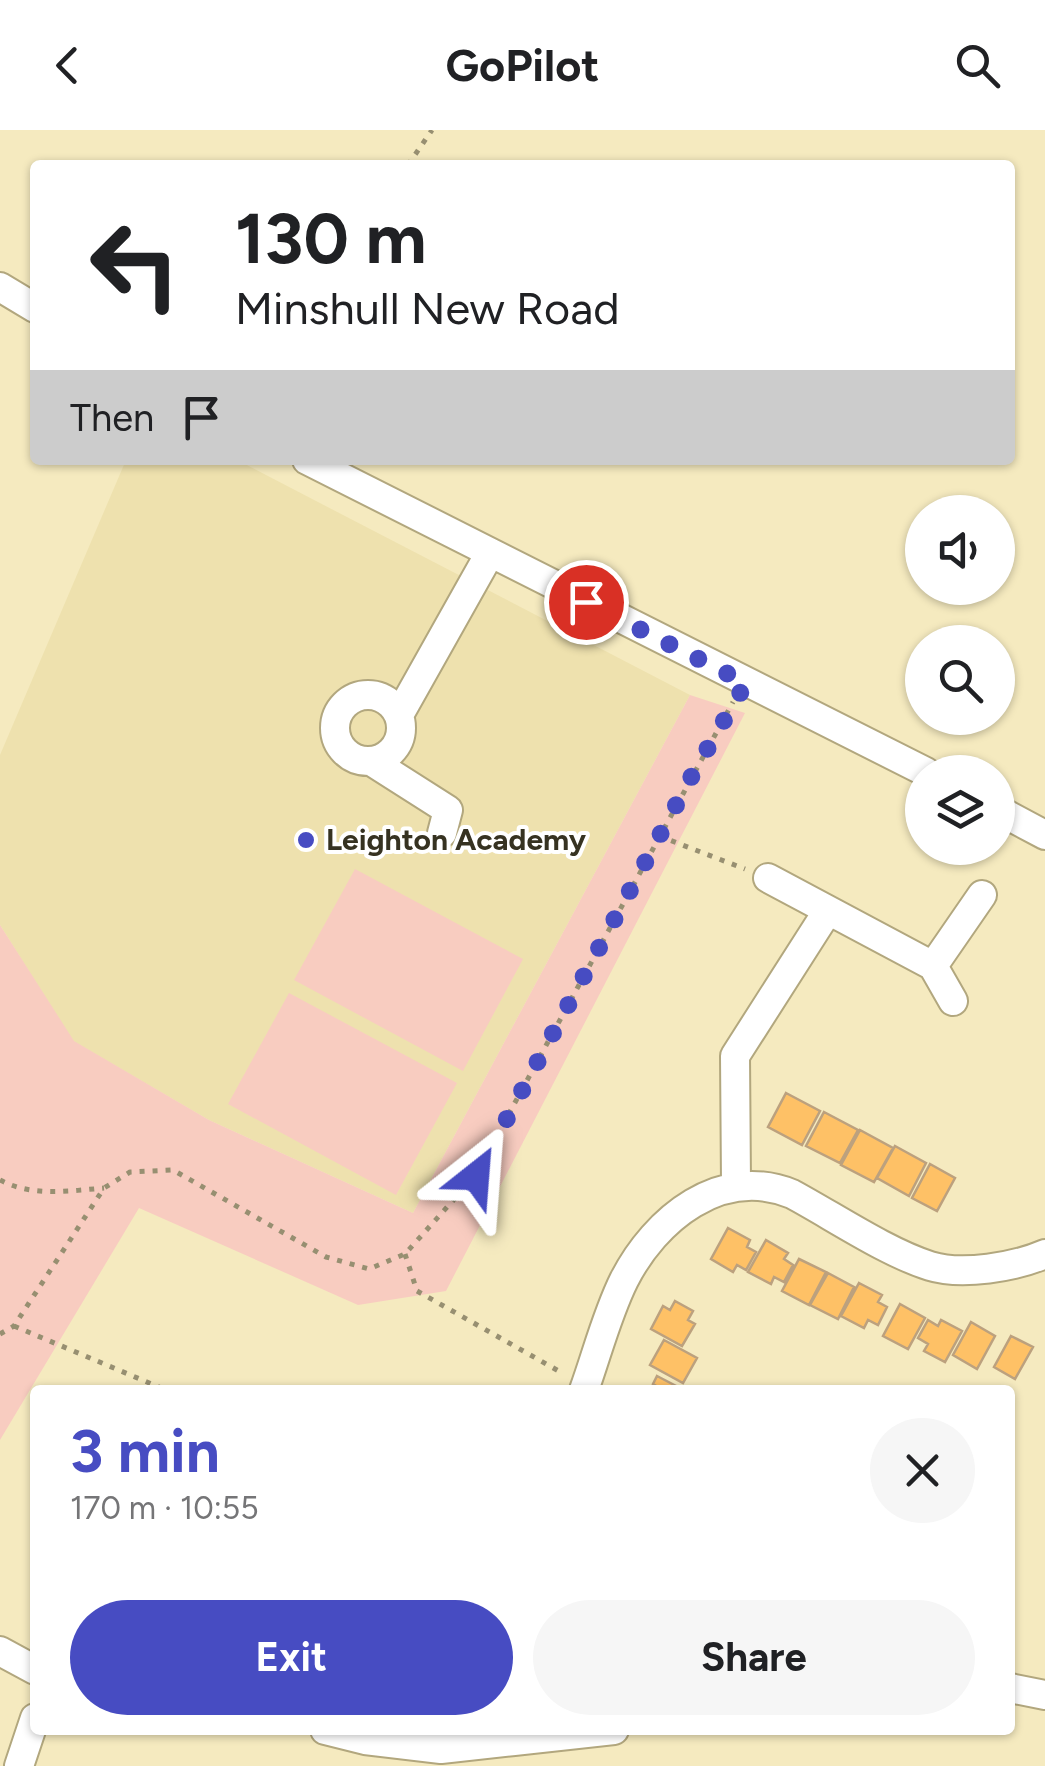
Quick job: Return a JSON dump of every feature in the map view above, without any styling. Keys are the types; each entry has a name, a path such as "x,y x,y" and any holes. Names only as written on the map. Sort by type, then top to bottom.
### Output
{"street":[{"path":"0,287 30,305"},
{"path":"317,465 905,762"},
{"path":"399,715 384,698 362,695 343,706 337,715 336,738 360,760 381,758 396,745 399,715 490,553"},
{"path":"371,761 448,810 442,833"},
{"path":"1015,819 1045,835"},
{"path":"768,878 933,966 953,1001"},
{"path":"933,966 982,896"},
{"path":"736,1184 735,1056 827,912"},
{"path":"586,1385 624,1281 652,1238 694,1200 736,1184 771,1186 792,1194 931,1266 968,1268 1045,1254"},
{"path":"0,1651 30,1667"},
{"path":"1015,1689 1045,1695"},
{"path":"20,1766 30,1734"},
{"path":"345,1735 442,1749 514,1735"}],"path":[{"path":"411,160 432,130"},
{"path":"0,1334 14,1326 104,1188 130,1172 173,1170 326,1257 369,1269 405,1254 476,1176 746,683"},
{"path":"659,836 768,878"},
{"path":"0,1180 53,1193 104,1188"},
{"path":"405,1254 417,1290 580,1385"},
{"path":"14,1326 154,1385"}],"shaded area":[{"name":"Leighton Academy","path":"124,465 247,465 690,695 413,1213 209,1120 73,1041 0,925 0,755"},
{"path":"690,695 745,713 446,1291 358,1305 139,1208 0,1440 0,925 74,1041 209,1120 413,1213"},
{"path":"355,869 523,959 463,1071 294,980"},
{"path":"289,993 457,1083 396,1195 228,1104"}],"building":[{"path":"786,1093 820,1111 802,1145 768,1127"},
{"path":"824,1112 858,1130 840,1163 806,1146"},
{"path":"860,1130 893,1148 874,1182 841,1165"},
{"path":"895,1146 926,1163 909,1196 877,1178"},
{"path":"930,1164 955,1178 937,1211 912,1198"},
{"path":"728,1228 750,1240 747,1247 756,1252 746,1270 737,1265 733,1272 711,1259"},
{"path":"766,1240 788,1253 784,1259 793,1265 784,1282 774,1277 771,1284 748,1272"},
{"path":"799,1259 826,1272 809,1305 782,1291"},
{"path":"828,1273 854,1287 838,1319 810,1305"},
{"path":"859,1283 882,1295 878,1302 887,1307 878,1325 868,1320 864,1328 841,1316"},
{"path":"675,1301 693,1311 688,1320 695,1324 682,1346 651,1329 663,1306 670,1310"},
{"path":"900,1304 925,1318 908,1349 883,1336"},
{"path":"928,1320 938,1326 941,1320 962,1331 945,1362 924,1351 928,1344 918,1338"},
{"path":"971,1322 995,1336 977,1369 953,1355"},
{"path":"1011,1336 1033,1347 1015,1379 994,1367"},
{"path":"664,1340 697,1358 683,1383 650,1365"},
{"path":"657,1376 674,1385 655,1385"}],"place":[{"name":"Leighton Academy","path":"306,840"}],"route":[{"path":"476,1176 746,683 586,602"}]}
